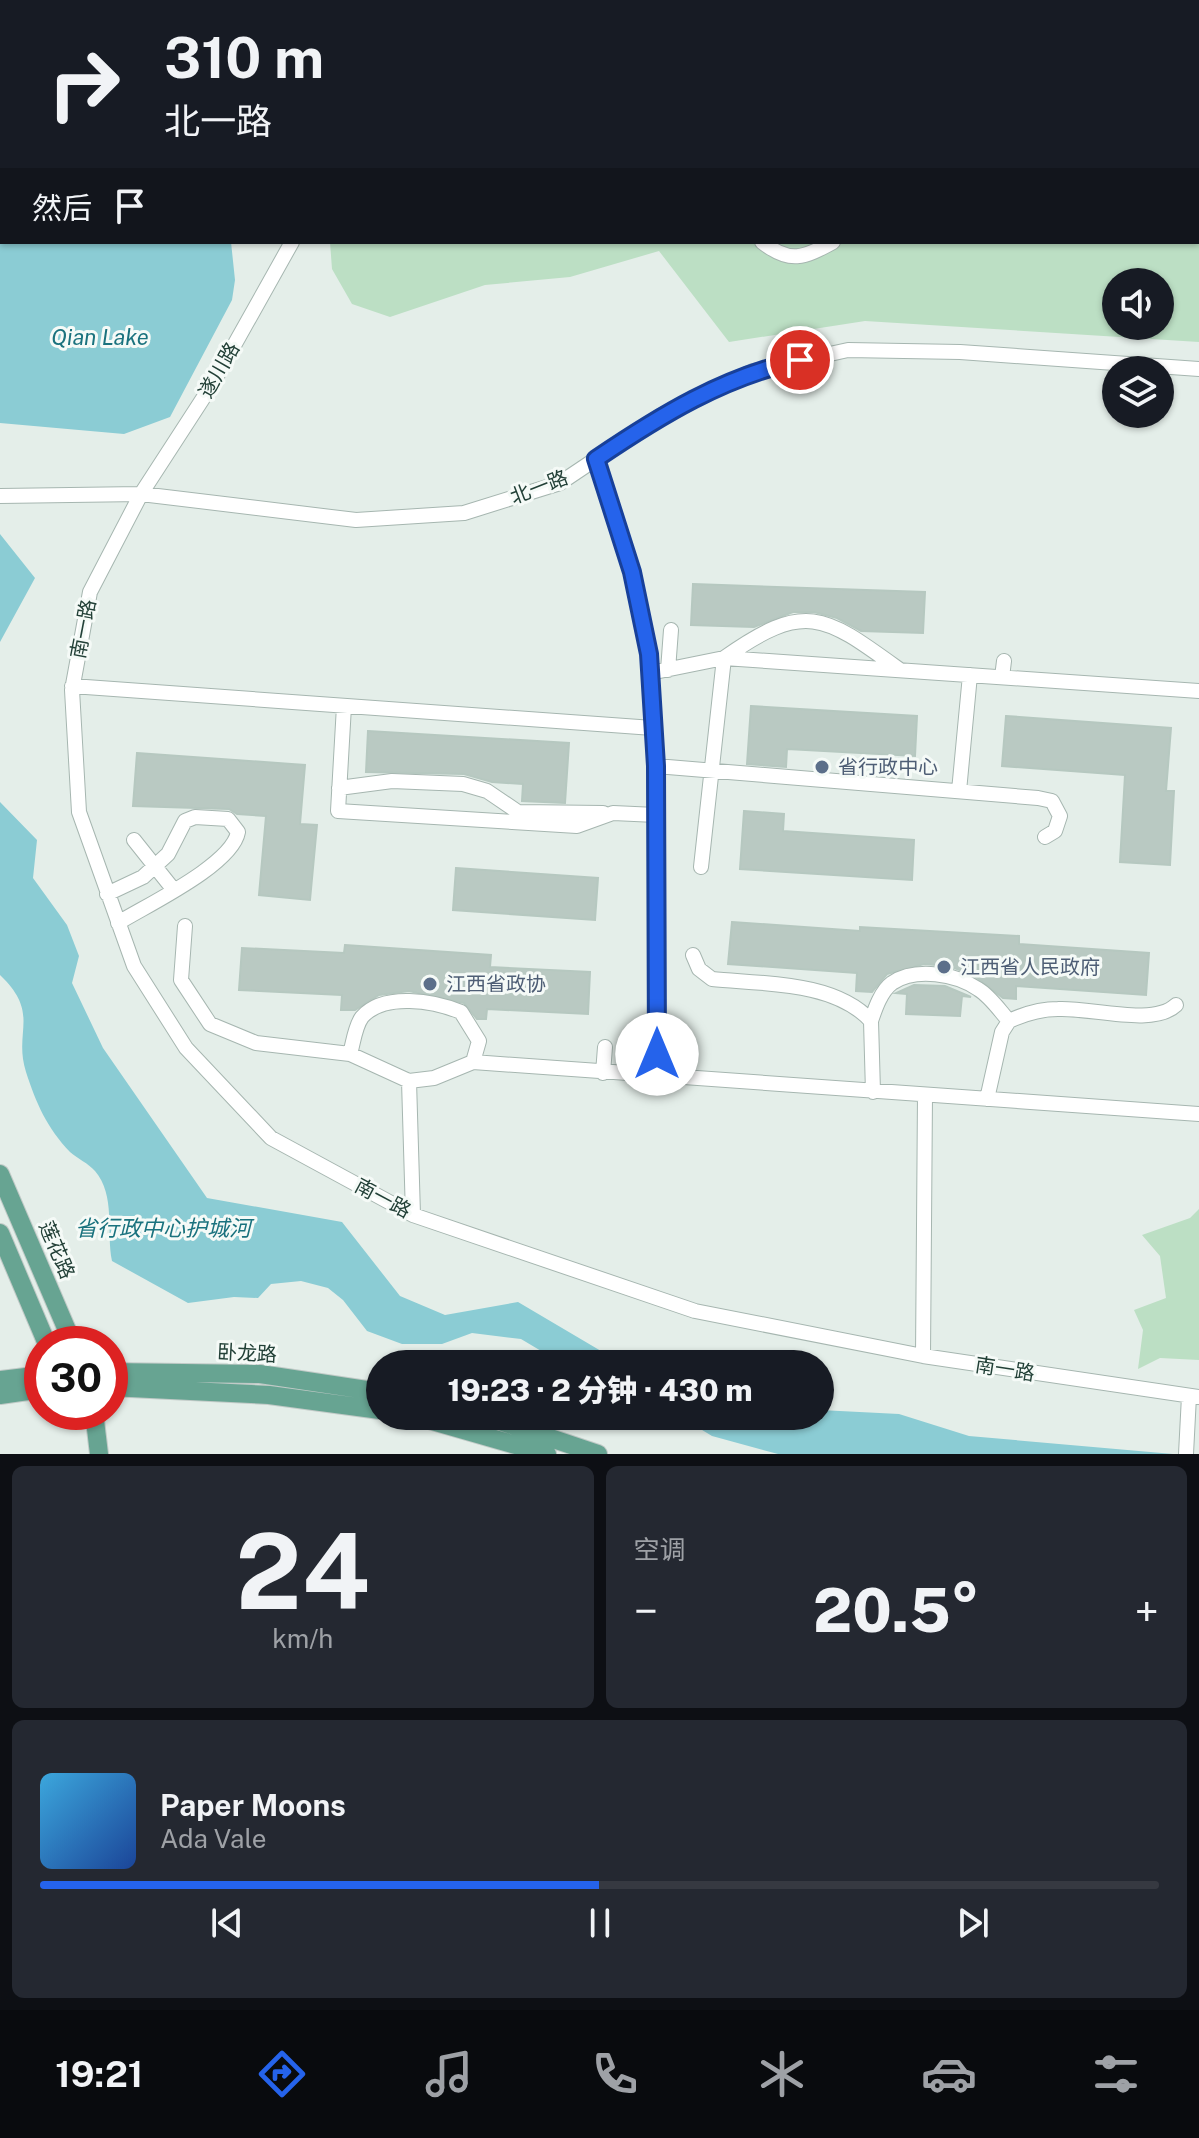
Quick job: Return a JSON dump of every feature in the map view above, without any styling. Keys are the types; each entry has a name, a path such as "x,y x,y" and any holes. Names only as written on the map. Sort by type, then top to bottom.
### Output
{"main road":[{"name":"莲花路","path":"0,1174 65,1326"},
{"path":"0,1233 39,1326"},
{"name":"卧龙路","path":"128,1372 260,1374 366,1390"},
{"path":"0,1380 24,1377"},
{"name":"卧龙路","path":"128,1388 269,1395 366,1408"},
{"path":"0,1395 24,1392"},
{"path":"88,1430 98,1451"},
{"path":"96,1430 98,1451"},
{"path":"464,1430 547,1454"},
{"path":"527,1430 598,1454"}],"street":[{"name":"遂川路","path":"141,494 213,383 291,244"},
{"path":"764,244 779,256 808,256 829,244"},
{"name":"北一路","path":"5,496 141,494 356,520 464,513 560,483 660,416 753,371 848,350 960,352 1199,369"},
{"path":"596,459 632,572 650,673 656,766 658,1077"},
{"name":"南一路","path":"141,494 90,592 72,686 79,812 134,966 186,1048 271,1138 413,1215 695,1311 923,1356 1194,1396"},
{"path":"701,867 724,658 759,633 788,622 806,621 834,624 900,670"},
{"path":"668,670 671,630"},
{"path":"650,673 724,658 1199,691"},
{"path":"1002,677 1004,661"},
{"path":"959,791 970,675"},
{"path":"72,686 653,728"},
{"path":"344,706 338,811 577,826 613,813"},
{"path":"656,766 1052,801 1060,816 1055,831 1045,837"},
{"path":"339,788 392,781 463,784 487,791 518,812 656,815"},
{"path":"107,894 143,877 168,854 185,821 195,817 228,819 238,832 236,844 208,868 118,923"},
{"path":"134,840 173,889"},
{"path":"185,926 181,980 210,1024 256,1043 350,1054 409,1081 434,1078 473,1062 1199,1114"},
{"path":"693,955 699,969 712,979 827,995 848,1003 871,1021"},
{"path":"873,1092 871,1021 877,1003 891,983 913,975 946,975 979,989 1009,1021"},
{"path":"350,1054 361,1018 380,1005 421,1002 461,1012 479,1041 473,1062"},
{"path":"987,1099 1002,1032 1009,1021 1057,1008 1147,1015 1168,1013 1176,1005"},
{"path":"603,1073 605,1047"},
{"path":"409,1081 413,1215"},
{"path":"923,1356 925,1095"},
{"path":"1186,1446 1194,1396"}],"green space":[{"path":"330,244 1199,244 1199,342 1167,340 1174,340 1174,268 1102,268 1102,336 865,321 729,342 659,251 570,277 485,285 390,317 352,304 332,269"},
{"path":"1199,1209 1199,1360 1160,1358 1138,1369 1143,1330 1134,1310 1166,1298 1160,1256 1142,1235 1190,1218"}],"water":[{"name":"Qian Lake","path":"0,244 231,244 235,280 232,300 170,417 124,434 0,423"},
{"path":"0,534 35,578 0,642"},
{"name":"省行政中心护城河","path":"0,802 37,840 33,878 67,925 79,956 72,983 103,1048 207,1198 342,1222 400,1296 445,1315 518,1302 599,1350 539,1350 521,1339 472,1333 442,1344 402,1344 367,1331 343,1300 328,1288 301,1281 271,1284 258,1298 234,1297 188,1303 112,1261 108,1203 102,1181 92,1168 70,1152 43,1115 23,1058 24,1023 20,1001 0,975"},
{"path":"834,1411 899,1414 969,1436 1173,1454 778,1454 712,1436 702,1430 834,1430"}],"building":[{"path":"693,584 925,592 923,633 861,631 837,618 814,612 793,612 754,627 691,625"},
{"path":"751,706 917,716 915,756 787,749 786,767 747,764"},
{"path":"1006,716 1171,728 1166,791 1174,791 1170,865 1120,862 1125,775 1002,766"},
{"path":"368,731 569,743 565,803 522,801 523,784 492,782 464,774 366,772"},
{"path":"137,753 305,765 300,824 317,825 310,900 259,895 266,816 237,814 229,809 133,806"},
{"path":"744,811 784,814 783,831 914,840 912,880 740,869"},
{"path":"456,868 598,878 595,920 453,910"},
{"path":"732,922 860,931 860,927 1019,936 1019,944 1149,953 1146,995 1016,986 1016,999 1003,998 973,975 949,966 924,964 887,974 872,992 856,991 857,973 728,964"},
{"path":"345,945 491,955 490,967 590,972 588,1014 487,1009 486,1019 477,1019 464,1003 409,991 379,995 355,1010 341,1010 342,995 239,990 242,948 344,953"},
{"path":"914,985 945,986 971,997 962,996 960,1016 906,1014 907,994 896,993"}],"place":[{"name":"省行政中心","path":"822,767"},
{"name":"江西省人民政府","path":"944,967"},
{"name":"江西省政协","path":"430,984"}],"route":[{"path":"657,1054 656,766 649,654 632,572 596,459 660,416 706,393 753,371 800,360"}]}
